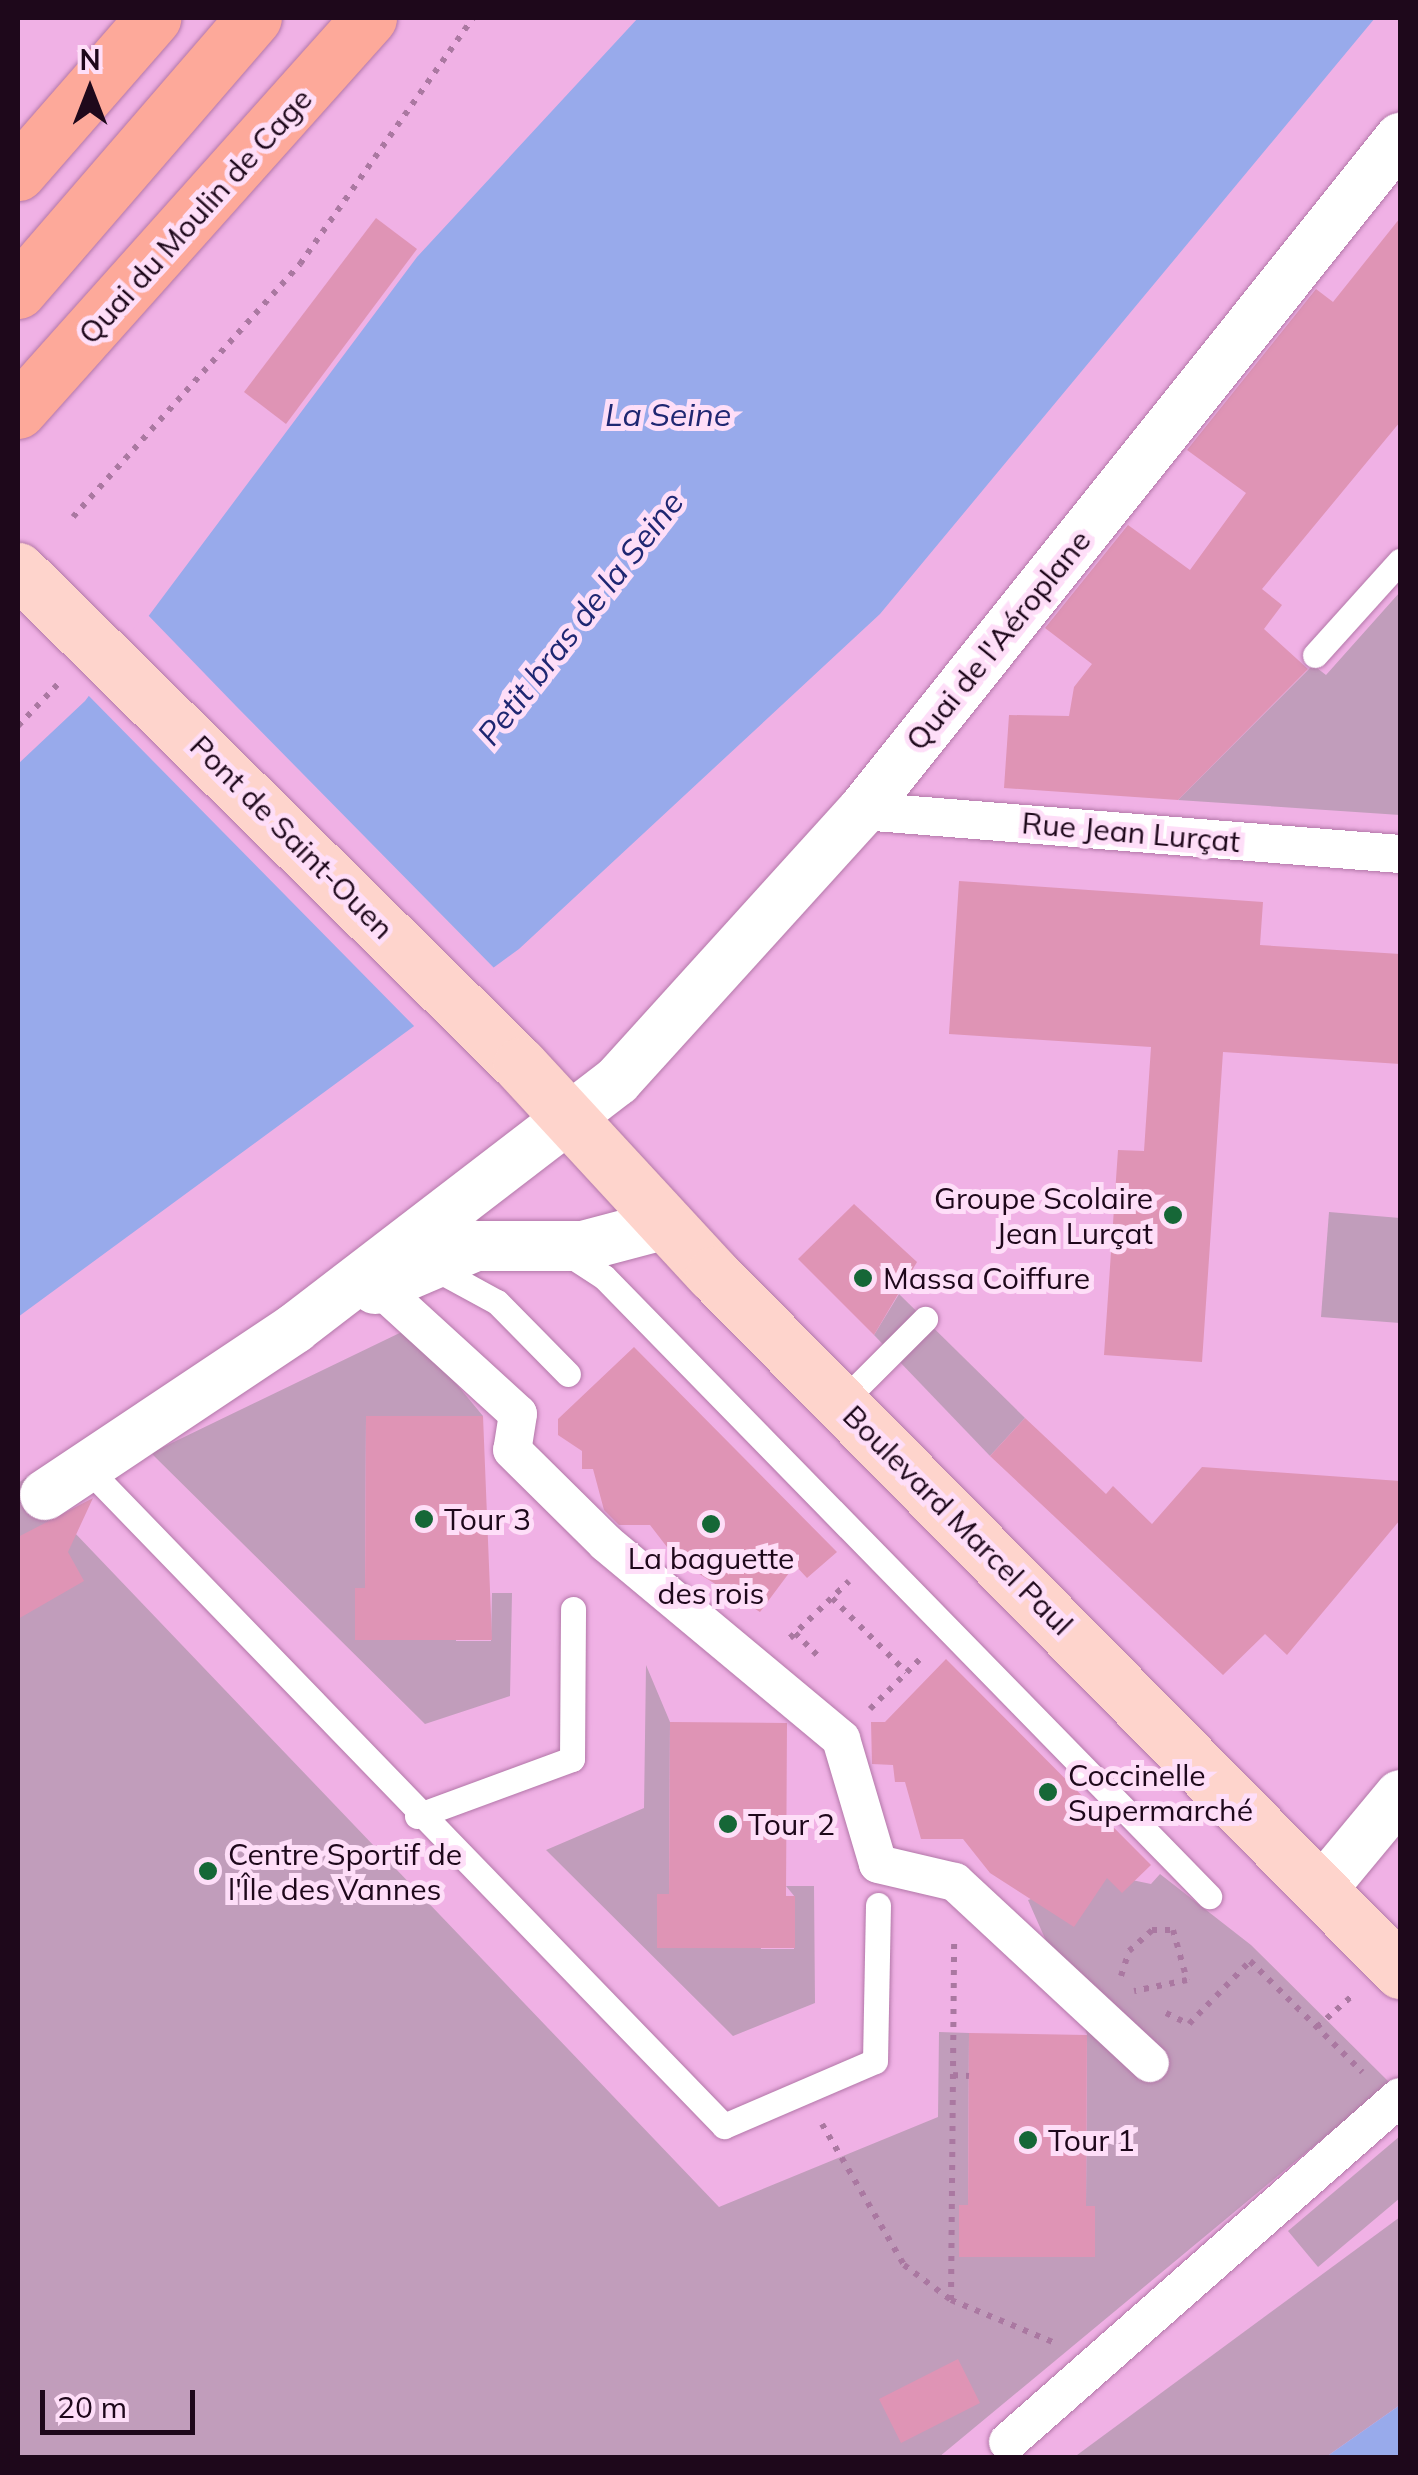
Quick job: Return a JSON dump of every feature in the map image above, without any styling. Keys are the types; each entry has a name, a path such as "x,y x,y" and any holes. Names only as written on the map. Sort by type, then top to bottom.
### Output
{"main road":[{"path":"18,173 153,18"},
{"path":"18,291 254,18"},
{"name":"Quai du Moulin de Cage","path":"24,396 369,18"},
{"name":"Pont de Saint-Ouen","path":"18,570 65,610 520,1064"},
{"name":"Boulevard Marcel Paul","path":"520,1064 666,1224 1400,1972"}],"street":[{"name":"Quai de l'Aéroplane","path":"294,1328 618,1081 862,811 1400,138"},
{"name":"Rue Jean Lurçat","path":"862,811 1400,854"},
{"path":"466,1194 503,1243"},
{"path":"31,1504 294,1328 379,1287 429,1265 503,1243 554,1245 666,1224"},
{"path":"379,1287 518,1414 512,1450 552,1490 841,1738 878,1864 955,1882 1100,2002 1150,2063"},
{"path":"1322,1889 1400,1795"},
{"path":"1008,2442 1101,2360 1387,2090"}],"lane":[{"path":"1315,655 1400,561"},
{"path":"554,1245 604,1277 872,1559 1209,1896"},
{"path":"429,1265 497,1302 568,1374"},
{"path":"841,1403 924,1319"},
{"path":"86,1468 418,1816 724,2126 875,2061 878,1904"},
{"path":"418,1816 572,1759 573,1609"}],"path":[{"path":"73,517 300,264 473,18"},
{"path":"18,726 58,684"},
{"path":"760,1667 872,1559"},
{"path":"832,1598 906,1672"},
{"path":"841,1738 930,1649 928,1611"},
{"path":"951,2300 955,1882"},
{"path":"1152,1930 1173,1930 1187,1980 1146,1982 1100,2002 1128,1951 1152,1930"},
{"path":"1181,2014 1189,2024 1250,1961 1387,2090"},
{"path":"953,2075 969,2076"},
{"path":"804,2092 904,2265 951,2300 1101,2360"}],"shaded area":[{"path":"1400,592 1400,815 1178,800 1313,665 1326,675"},
{"path":"1329,1212 1400,1218 1400,1323 1321,1317"},
{"path":"899,1294 1025,1418 990,1456 874,1335"},
{"path":"410,1328 483,1416 366,1417 365,1588 355,1589 355,1639 456,1628 456,1641 491,1641 492,1593 512,1593 510,1696 425,1724 151,1453"},
{"name":"Centre Sportif de l'Île des Vannes","path":"33,1473 52,1509 719,2207 938,2117 939,2032 969,2033 968,2205 959,2205 959,2257 1063,2248 1063,2257 1095,2257 1095,2207 1086,2206 1087,2034 1028,1900 1103,1874 1151,1884 1160,1874 1251,1945 1390,2083 939,2457 18,2458 18,1483"},
{"path":"646,1665 670,1722 669,1894 657,1895 657,1948 691,1948 691,1936 760,1937 761,1949 794,1949 795,1897 786,1886 814,1886 815,2003 733,2036 546,1850 644,1808"},
{"path":"1400,2136 1400,2198 1318,2267 1288,2231"},
{"path":"1400,2217 1400,2405 1326,2457 1073,2458"}],"water":[{"name":"La Seine","path":"638,18 1375,18 880,614 519,949 18,1317 18,764 85,701 417,257"},
{"path":"1400,2405 1400,2457 1326,2457"}],"pier":[{"path":"146,613 497,971 417,1029 85,692"}],"building":[{"path":"376,218 417,249 286,424 244,392"},
{"path":"1400,218 1400,422 1262,589 1282,605 1264,629 1308,669 1178,800 1004,788 1009,715 1069,716 1074,687 1092,664 1045,628 1128,525 1190,570 1246,493 1187,450 1316,289 1333,302"},
{"path":"959,881 1263,902 1260,945 1400,954 1400,1064 1223,1052 1202,1362 1104,1355 1118,1150 1144,1151 1151,1047 949,1034"},
{"name":"Massa Coiffure","path":"854,1204 917,1262 874,1335 798,1259"},
{"path":"634,1347 837,1552 807,1578 795,1565 760,1612 677,1560 650,1525 619,1525 604,1510 593,1469 582,1469 582,1451 558,1435 558,1419"},
{"name":"Tour 3","path":"366,1416 483,1416 492,1640 355,1640 355,1588 365,1588"},
{"path":"1025,1418 1106,1494 1113,1486 1152,1524 1202,1467 1400,1481 1400,1520 1287,1655 1265,1634 1223,1675 990,1456"},
{"path":"93,1498 68,1552 84,1581 18,1619 18,1537"},
{"path":"946,1659 1151,1865 1122,1893 1107,1878 1074,1927 990,1873 963,1839 921,1839 905,1782 895,1782 893,1765 872,1764 871,1722 885,1722"},
{"name":"Tour 2","path":"670,1722 787,1723 786,1896 795,1896 795,1948 657,1948 657,1894 669,1894"},
{"name":"Tour 1","path":"969,2033 1087,2035 1086,2206 1095,2206 1095,2257 959,2257 959,2205 968,2205"},
{"path":"958,2359 980,2403 901,2443 879,2399"}],"place":[{"name":"Groupe Scolaire Jean Lurçat","path":"1173,1215"},
{"name":"Massa Coiffure","path":"863,1278"},
{"name":"Tour 3","path":"424,1519"},
{"name":"La baguette des rois","path":"711,1524"},
{"name":"Coccinelle Supermarché","path":"1048,1792"},
{"name":"Tour 2","path":"728,1824"},
{"name":"Centre Sportif de l'Île des Vannes","path":"208,1871"},
{"name":"Tour 1","path":"1028,2140"}],"water label":[{"name":"Petit bras de la Seine","path":"580,618"}]}
